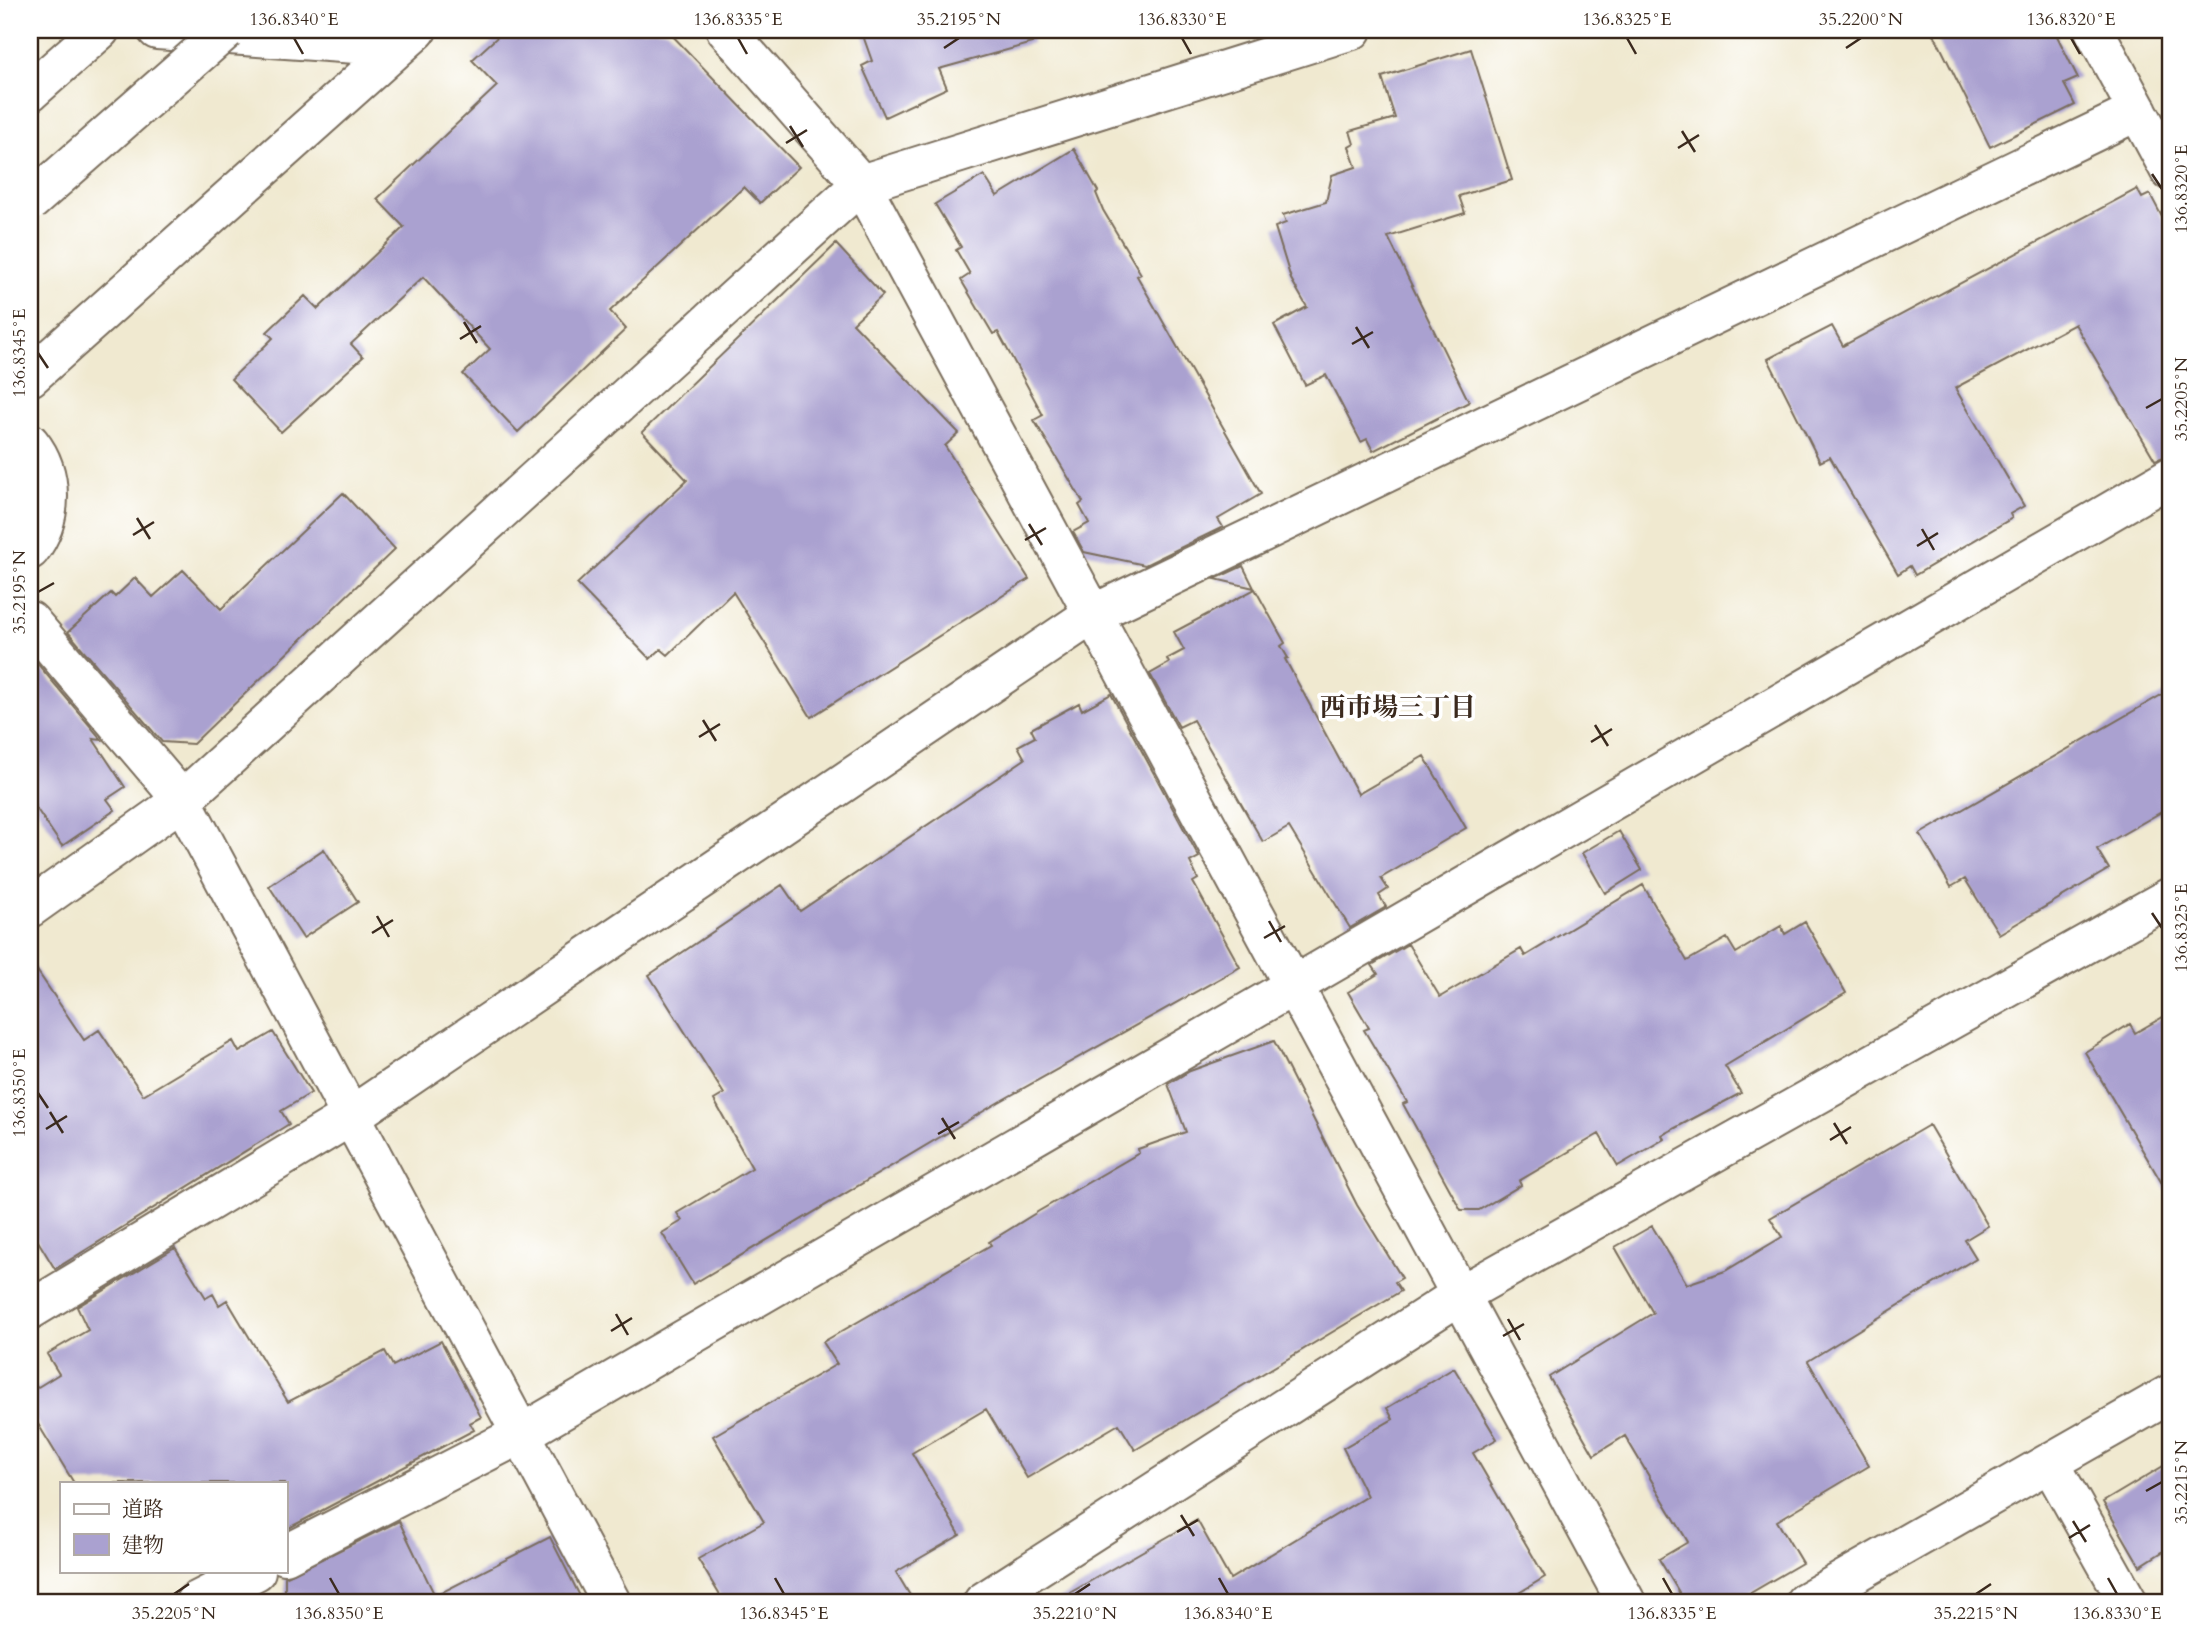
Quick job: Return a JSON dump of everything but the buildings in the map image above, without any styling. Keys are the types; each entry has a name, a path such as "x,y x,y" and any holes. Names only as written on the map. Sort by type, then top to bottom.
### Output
{"main road":[{"path":"30,92 100,30"},
{"path":"157,30 407,38"},
{"path":"30,202 226,30"},
{"path":"726,30 861,184 1626,1602"},
{"path":"30,908 182,800 861,184 1352,30"},
{"path":"2094,30 2170,172"},
{"path":"30,377 407,38"},
{"path":"30,1310 351,1116 1093,614 2138,111"},
{"path":"30,443 43,459 49,503 37,541 30,550"},
{"path":"287,1554 521,1434 2170,477"},
{"path":"30,621 182,800 611,1602"},
{"path":"983,1602 1460,1295 2170,897"},
{"path":"1805,1602 2170,1394"},
{"path":"2050,1463 2128,1602"},
{"path":"195,1602 254,1572"}],"district":[{"name":"西市場三丁目","path":"1398,707"}]}
